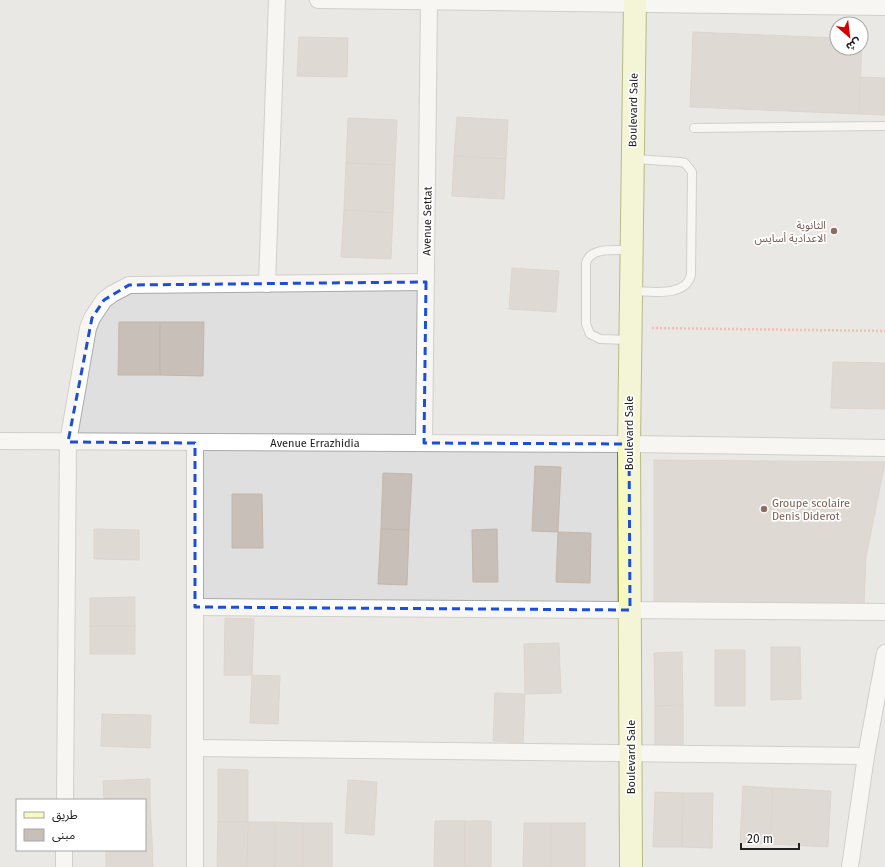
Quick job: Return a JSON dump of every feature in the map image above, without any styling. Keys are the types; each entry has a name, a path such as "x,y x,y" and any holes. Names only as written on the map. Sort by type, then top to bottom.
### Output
{"street":[{"path":"267,284 277,0"},
{"path":"318,0 635,2 885,7"},
{"name":"Avenue Settat","path":"424,443 429,1"},
{"name":"Boulevard Sale","path":"631,867 632,754 629,444 635,2"},
{"path":"65,799 68,442 88,328 97,308 112,294 129,285 426,282"},
{"name":"Avenue Errazhidia","path":"0,441 629,444 885,448"},
{"path":"195,443 195,867"},
{"path":"195,607 885,612"},
{"path":"850,867 866,756 885,654"},
{"path":"195,748 866,756"},
{"path":"64,851 64,867"}],"lane":[{"path":"694,128 885,126"},
{"path":"631,291 677,290 682,288 690,280 692,177 690,167 680,162 632,159"},
{"path":"630,334 600,339 590,334 586,324 586,262 590,255 597,252 631,250"}],"path":[{"path":"630,334 885,331"}],"highlighted area":[{"path":"426,282 424,443 629,444 630,610 195,607 195,443 68,442 92,318 104,300 129,285"}],"shaded area":[{"path":"0,0 885,0 885,867 0,867"}],"building":[{"path":"693,32 829,38 829,56 861,56 859,114 690,107"},
{"path":"299,37 348,38 347,77 297,76"},
{"path":"860,77 885,78 885,115 859,114"},
{"path":"457,117 508,120 506,159 454,156"},
{"path":"348,118 397,120 395,165 346,163"},
{"path":"454,156 506,159 504,199 452,196"},
{"path":"346,163 395,165 393,213 344,210"},
{"path":"344,210 393,213 391,259 341,257"},
{"path":"512,268 559,271 556,312 509,309"},
{"path":"119,322 160,322 160,375 118,375"},
{"path":"160,322 204,322 203,376 160,375"},
{"path":"833,362 885,363 885,409 831,408"},
{"name":"Groupe scolaire Denis Diderot","path":"654,460 885,462 866,557 864,604 654,603"},
{"path":"535,466 561,467 558,532 532,531"},
{"path":"383,473 412,474 409,530 381,529"},
{"path":"232,494 262,494 263,548 232,548"},
{"path":"94,529 139,530 139,560 94,559"},
{"path":"381,529 409,530 407,585 378,584"},
{"path":"497,529 498,582 473,582 472,530"},
{"path":"558,532 591,533 590,583 556,582"},
{"path":"135,597 135,626 90,626 90,598"},
{"path":"225,618 254,619 252,675 224,675"},
{"path":"90,626 135,626 135,654 90,654"},
{"path":"559,643 561,693 525,694 524,644"},
{"path":"771,647 800,647 801,699 771,700"},
{"path":"715,650 745,650 745,706 715,706"},
{"path":"682,652 683,705 655,706 654,653"},
{"path":"252,675 280,676 278,724 250,723"},
{"path":"495,693 525,694 523,743 493,741"},
{"path":"683,705 683,747 655,747 655,706"},
{"path":"102,714 151,715 150,748 101,746"},
{"path":"218,769 248,770 248,822 218,822"},
{"path":"150,779 150,805 146,806 146,799 104,799 103,781"},
{"path":"348,780 377,782 374,835 345,833"},
{"path":"743,786 773,788 770,844 740,842"},
{"path":"773,788 831,791 828,847 770,844"},
{"path":"655,792 683,793 682,847 653,847"},
{"path":"683,793 713,793 712,848 682,847"},
{"path":"150,805 152,840 146,840 146,806"},
{"path":"435,821 465,821 465,867 434,867"},
{"path":"465,821 491,821 491,867 465,867"},
{"path":"218,822 248,822 247,867 217,867"},
{"path":"248,822 275,822 275,867 247,867"},
{"path":"275,822 303,823 303,867 275,867"},
{"path":"303,823 332,823 332,867 303,867"},
{"path":"524,823 551,823 551,867 523,867"},
{"path":"551,823 585,823 585,867 551,867"},
{"path":"146,840 152,840 153,867 106,867 106,851 146,851"}],"place":[{"name":"الثانوية الاعدادية أسايس","path":"834,231"},
{"name":"Groupe scolaire Denis Diderot","path":"764,509"}]}
